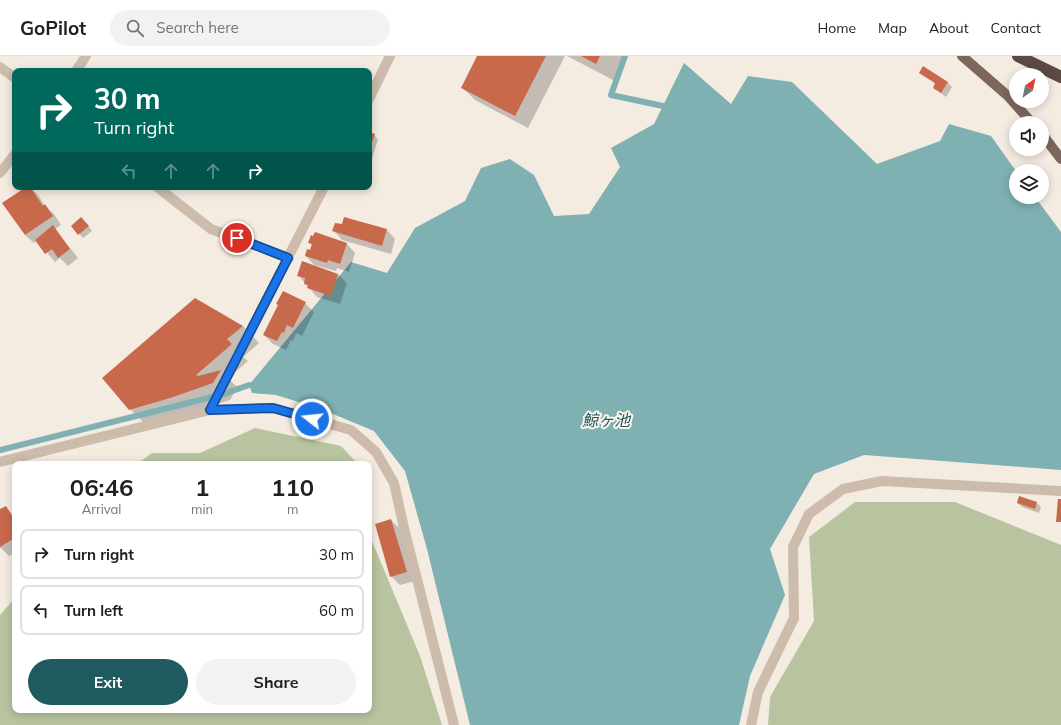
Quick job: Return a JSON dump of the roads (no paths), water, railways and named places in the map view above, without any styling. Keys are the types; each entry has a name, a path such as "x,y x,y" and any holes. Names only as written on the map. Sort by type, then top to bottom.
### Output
{"highway":[{"path":"1018,56 1061,78"}],"main road":[{"path":"962,56 1008,96 1026,116"},
{"path":"1049,143 1061,159"}],"street":[{"path":"78,68 86,56"},
{"path":"372,93 390,56"},
{"path":"0,67 12,76"},
{"path":"0,173 12,158"},
{"path":"161,190 211,229 288,258"},
{"path":"210,410 322,190"},
{"path":"0,462 210,410 273,408 351,430 376,452 394,483 454,725"},
{"path":"751,725 758,692 794,618 793,547 809,514 843,489 882,481 1061,491"}],"water":[{"name":"鯨ヶ池","path":"684,63 731,104 748,76 792,82 877,164 940,141 949,124 991,136 1011,164 1009,164 1009,204 1040,204 1061,232 1061,470 864,455 814,474 770,549 785,595 750,676 739,725 470,725 427,549 405,471 374,431 321,409 276,395 252,393 249,385 351,262 387,273 415,228 465,201 481,168 510,159 534,175 554,216 589,214 620,167 611,148 654,124"}],"waterway":[{"path":"625,56 611,95 663,106"},
{"path":"0,450 224,394 249,385"}]}
